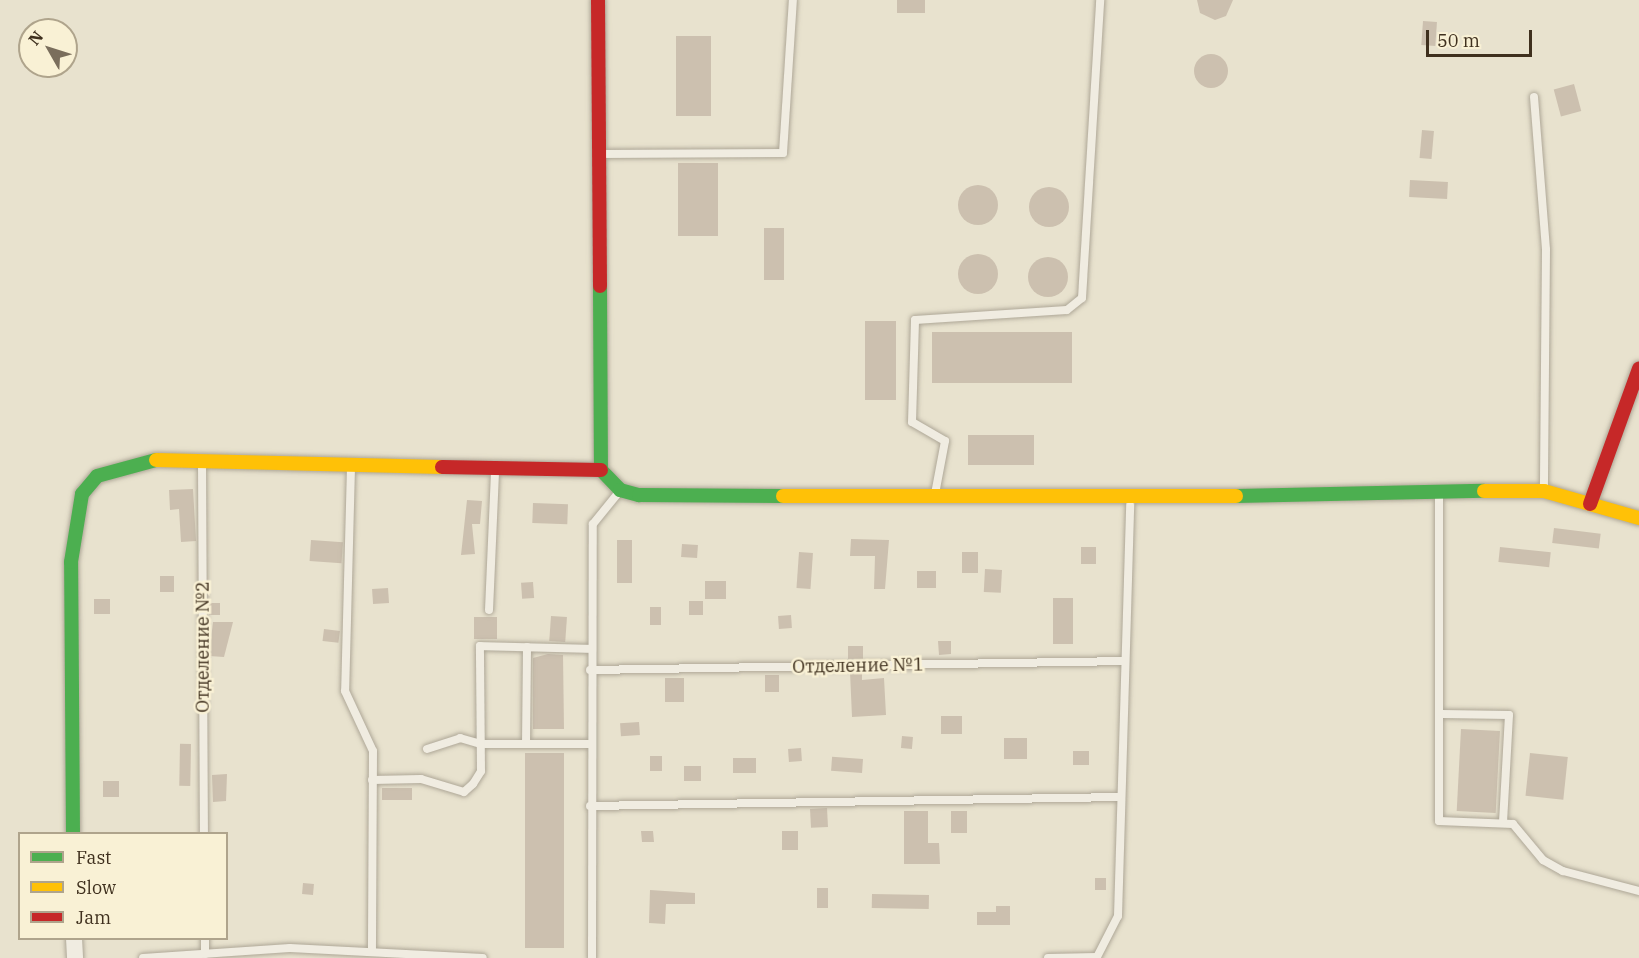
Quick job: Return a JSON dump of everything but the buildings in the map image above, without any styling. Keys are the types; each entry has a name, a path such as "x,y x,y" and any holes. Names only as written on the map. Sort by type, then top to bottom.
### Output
{"main road":[{"path":"598,0 601,470 620,490 639,495 1130,500 1439,491 1544,491 1639,518"},
{"path":"1590,504 1639,369"},
{"path":"73,832 70,562 82,494 97,476 141,460 601,470"}],"street":[{"path":"74,940 75,958"}],"lane":[{"path":"598,154 783,153 793,0"},
{"path":"935,498 945,441 912,422 915,320 1067,310 1082,298 1100,0"},
{"path":"1534,97 1546,250 1544,491"},
{"name":"Отделение №2","path":"202,461 204,832"},
{"path":"351,464 345,691 372,751 372,952"},
{"path":"489,610 496,467"},
{"path":"592,958 589,744 593,524 620,490"},
{"path":"1439,491 1442,714 1439,821 1513,824 1543,860 1563,871 1639,891"},
{"path":"1048,958 1097,957 1118,916 1130,500"},
{"path":"372,780 421,780 464,792 481,771 480,646 591,649"},
{"path":"526,744 527,647"},
{"name":"Отделение №1","path":"590,670 1125,661"},
{"path":"1442,714 1509,715 1503,823"},
{"path":"427,749 460,738 481,744 589,744"},
{"path":"590,806 1121,797"},
{"path":"205,940 205,954"},
{"path":"143,958 290,948 483,958"}],"traffic: fast":[{"path":"600,286 601,470 620,490 639,495 783,496"},
{"path":"73,832 71,562 82,494 97,476 156,460"},
{"path":"1236,496 1484,491"}],"traffic: slow":[{"path":"156,460 442,467"},
{"path":"1484,491 1544,491 1639,518"},
{"path":"783,496 1236,496"}],"traffic: jam":[{"path":"598,0 600,286"},
{"path":"1590,504 1639,369"},
{"path":"442,467 601,470"}]}
